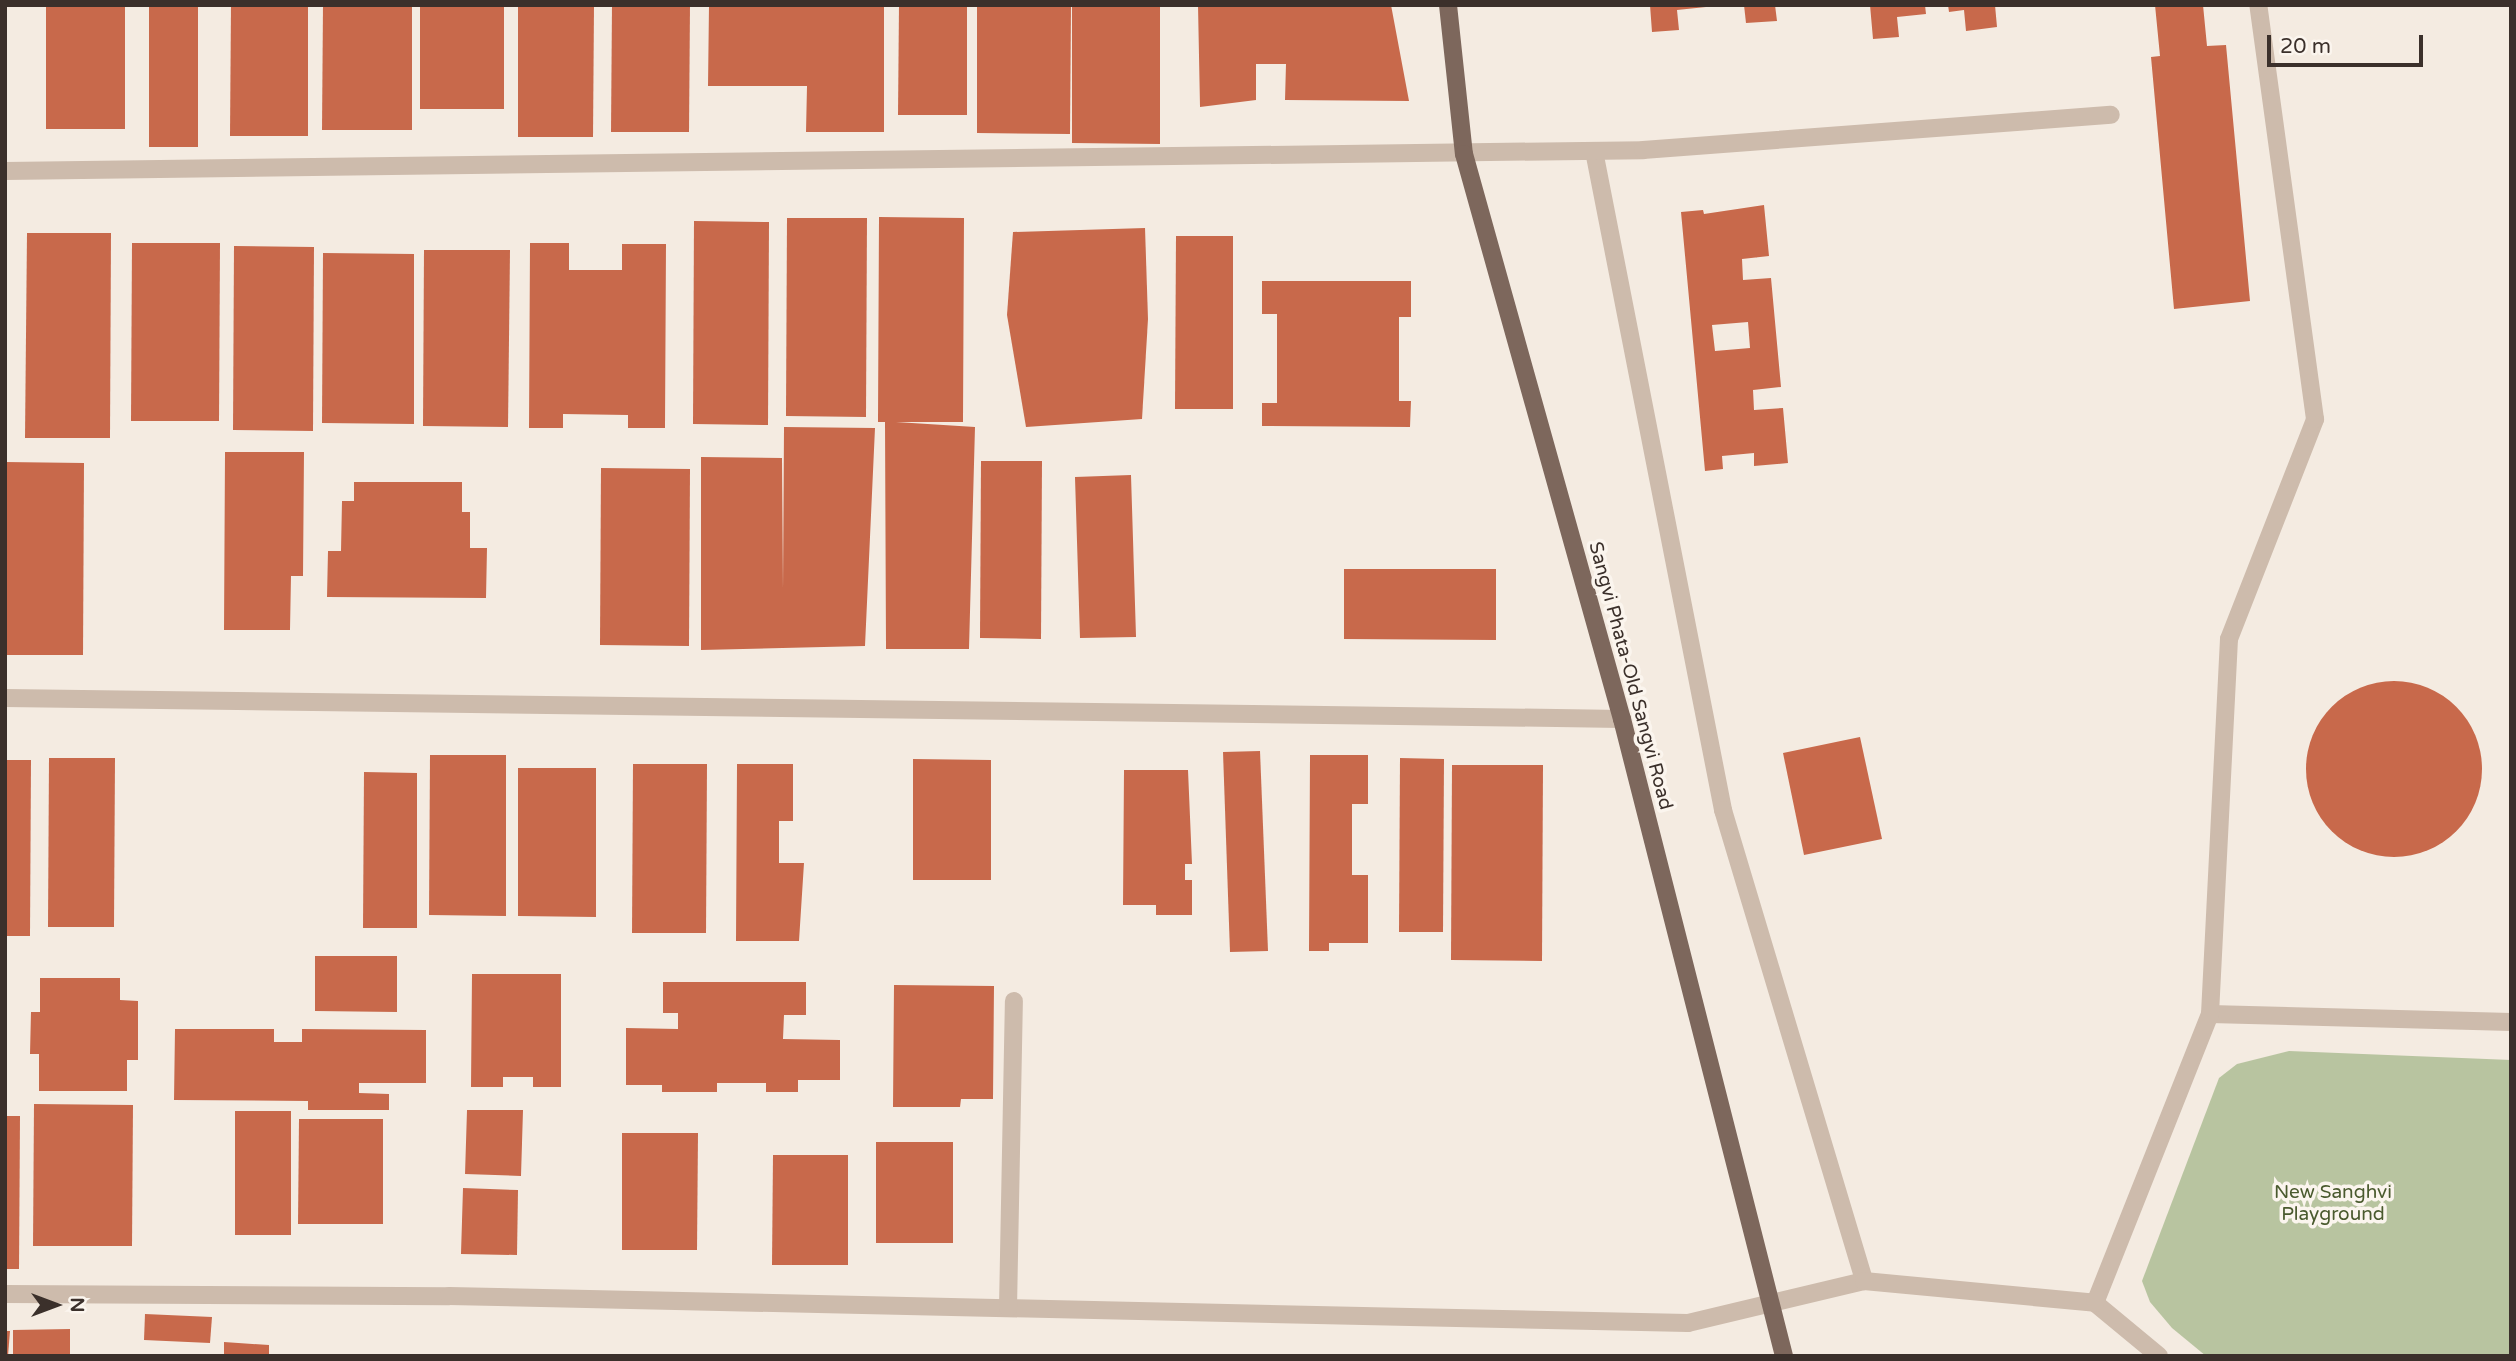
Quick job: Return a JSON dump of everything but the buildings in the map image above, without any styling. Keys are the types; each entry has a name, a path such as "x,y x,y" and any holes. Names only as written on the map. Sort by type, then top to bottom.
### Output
{"main road":[{"name":"Sangvi Phata-Old Sangvi Road","path":"1448,5 1464,154 1622,719 1784,1356"}],"street":[{"path":"2095,1303 2210,1014 2229,639 2315,418 2258,5"},
{"path":"5,172 1594,151 2111,115"},
{"path":"1594,151 1723,810 1864,1281"},
{"path":"5,698 1622,719"},
{"path":"1008,1308 1014,1001"},
{"path":"2210,1014 2511,1022"},
{"path":"5,1294 449,1296 1688,1323 1770,1301 1864,1281 2095,1303 2159,1356"}],"green space":[{"name":"New Sanghvi Playground","path":"2289,1051 2511,1060 2511,1356 2206,1356 2172,1328 2150,1302 2142,1281 2219,1078 2237,1064"}]}
